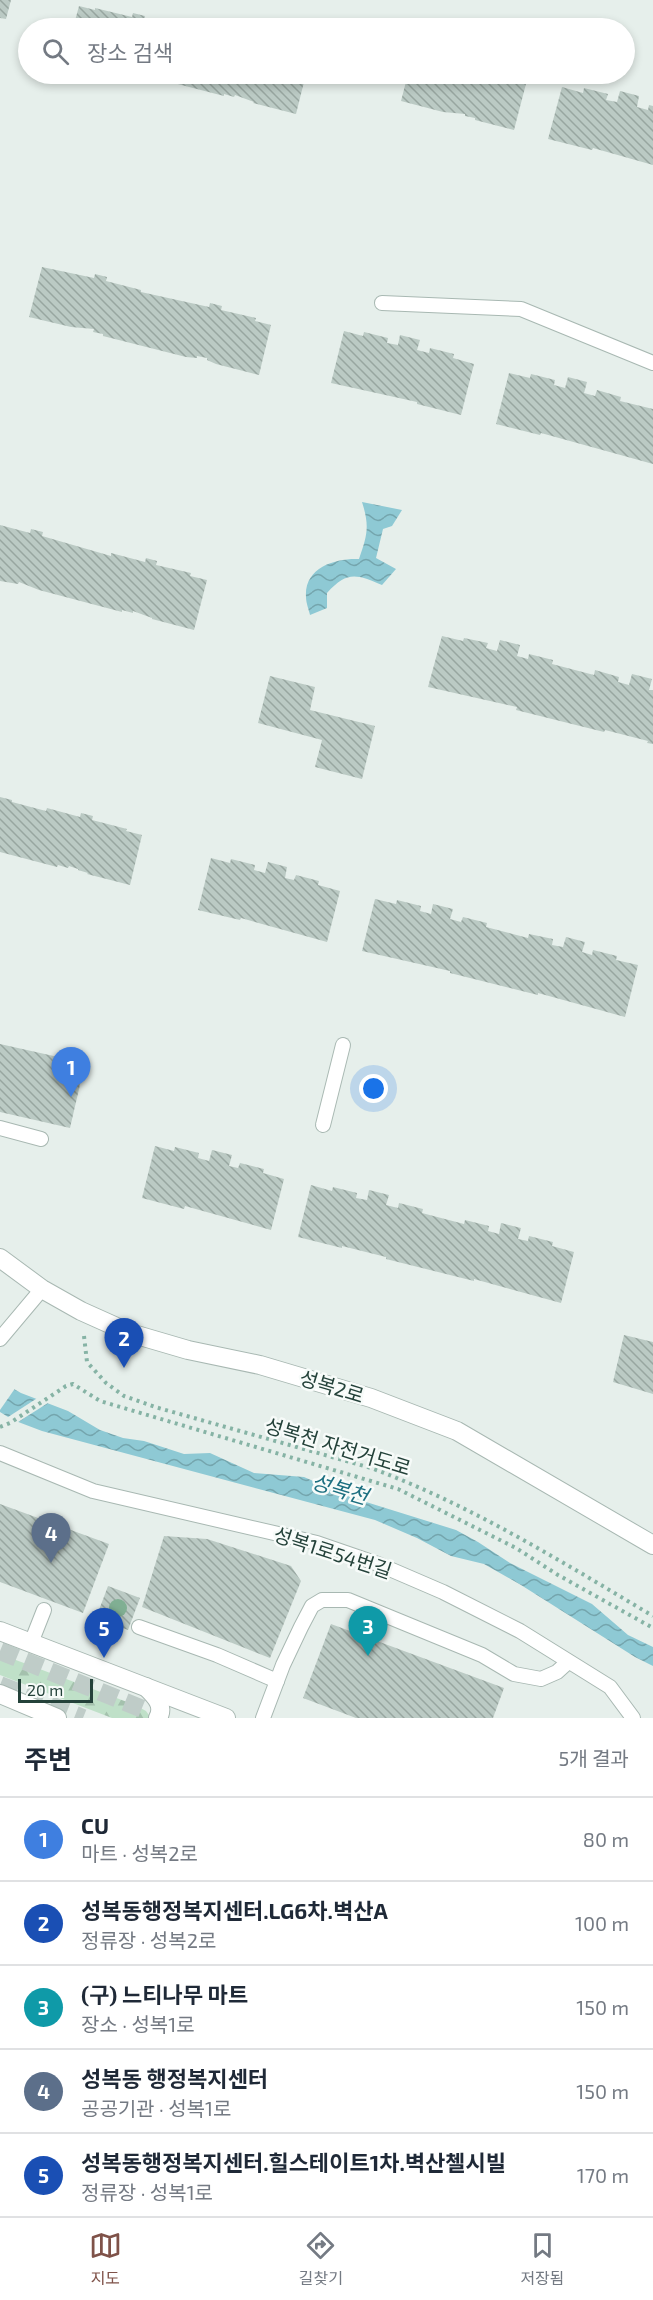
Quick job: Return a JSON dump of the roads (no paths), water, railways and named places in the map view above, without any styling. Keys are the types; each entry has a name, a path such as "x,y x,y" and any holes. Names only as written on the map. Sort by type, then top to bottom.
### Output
{"street":[{"name":"성복2로","path":"0,1258 42,1289 81,1311 130,1333 188,1350 260,1365 360,1394 458,1431 653,1545"},
{"path":"0,1631 226,1718"},
{"path":"145,1685 159,1700 158,1718"},
{"path":"0,1694 57,1718"}],"lane":[{"path":"382,303 521,309 653,363"},
{"path":"323,1125 343,1046"},
{"path":"0,1128 41,1139"},
{"path":"0,1339 42,1289"},
{"name":"성복1로54번길","path":"0,1453 93,1491 307,1540 378,1564 444,1592 520,1631 610,1687 633,1718"},
{"path":"263,1718 277,1681 312,1606 322,1600 348,1600 482,1655 514,1674 541,1679 556,1672 567,1662"},
{"path":"31,1643 44,1610"},
{"path":"139,1627 217,1655 277,1681"}],"water":[{"path":"362,502 402,510 392,526 383,529 376,558 396,569 382,585 358,577 340,581 327,593 327,608 310,615 306,599 310,578 323,566 341,560 359,559 366,531"},
{"path":"0,1381 21,1393 68,1411 100,1430 123,1438 144,1441 184,1454 210,1453 254,1473 304,1477 350,1497 456,1530 510,1563 592,1604 628,1635 653,1647 653,1666 484,1564 451,1556 375,1520 42,1431 13,1420 0,1412"}],"tunnel":[{"path":"0,1651 165,1718"},
{"path":"0,1685 83,1718"}],"place":[{"name":"CU","path":"71,1097"},
{"name":"성복동행정복지센터.LG6차.벽산A","path":"124,1368"},
{"name":"성복동 행정복지센터","path":"51,1563"},
{"name":"(구) 느티나무 마트","path":"368,1656"},
{"name":"성복동행정복지센터.힐스테이트1차.벽산첼시빌","path":"104,1658"}],"water label":[{"name":"성복천","path":"340,1488"}]}
